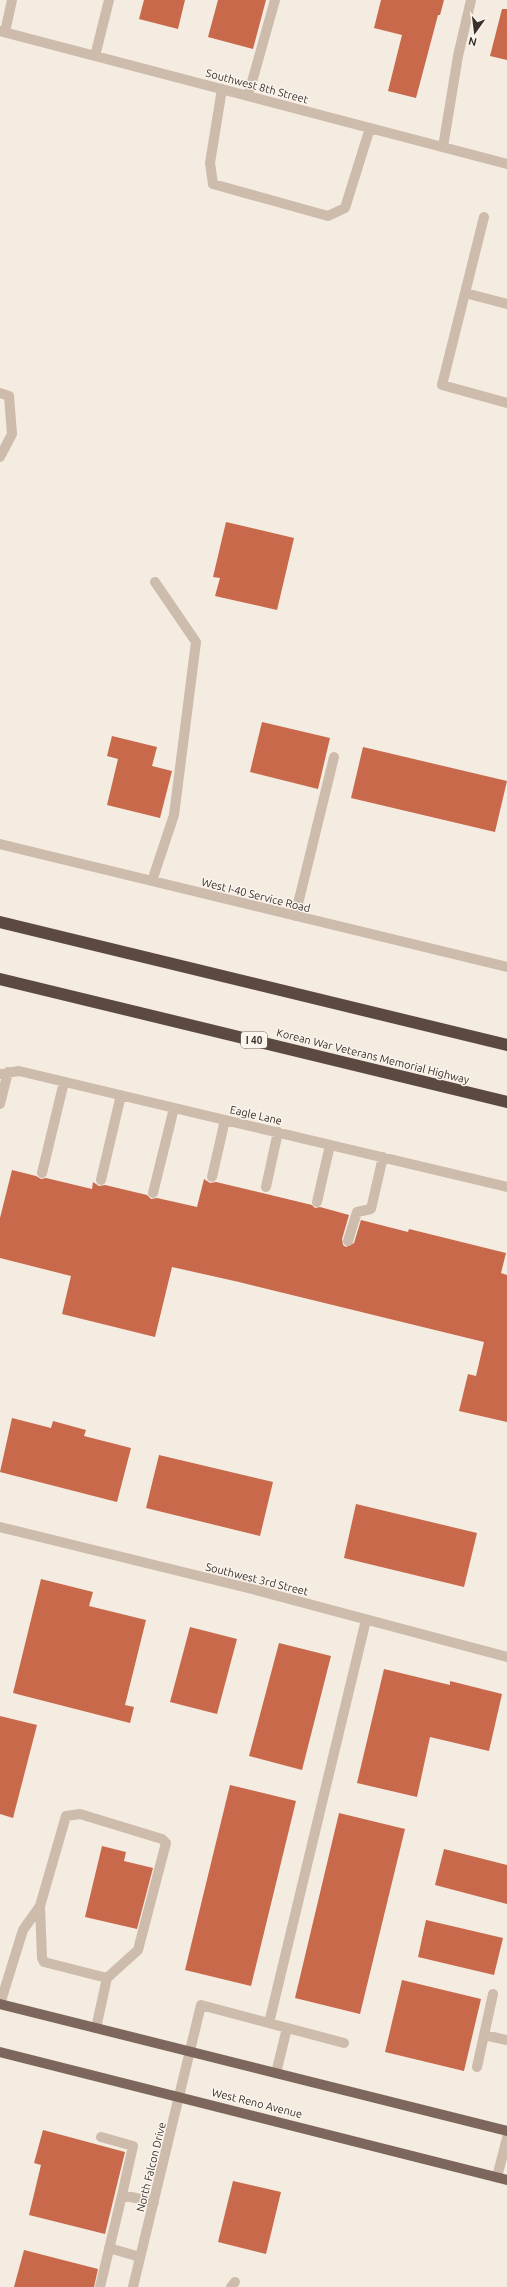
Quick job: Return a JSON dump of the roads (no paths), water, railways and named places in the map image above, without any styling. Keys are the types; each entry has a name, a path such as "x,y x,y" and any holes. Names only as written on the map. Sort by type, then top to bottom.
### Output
{"highway":[{"path":"0,922 507,1045"},
{"name":"Korean War Veterans Memorial Highway","path":"0,979 507,1102"}],"main road":[{"path":"0,2004 507,2131"},
{"name":"West Reno Avenue","path":"0,2052 180,2096 507,2180"}],"street":[{"path":"2,31 12,0"},
{"path":"95,56 109,0"},
{"path":"248,96 275,0"},
{"path":"442,147 458,56 471,0"},
{"name":"Southwest 8th Street","path":"2,31 507,164"},
{"path":"222,89 210,163 213,184 328,216 345,208 370,128"},
{"path":"484,217 442,385 507,403"},
{"path":"465,293 507,304"},
{"path":"0,393 9,396 12,434 0,457"},
{"path":"152,881 174,815 196,642 155,582"},
{"path":"295,916 334,757"},
{"name":"West I-40 Service Road","path":"0,844 507,968"},
{"name":"Eagle Lane","path":"4,1073 19,1071 507,1187"},
{"path":"0,1104 4,1073"},
{"path":"42,1173 64,1082"},
{"path":"101,1180 121,1095"},
{"path":"153,1193 174,1108"},
{"path":"212,1177 225,1120"},
{"path":"266,1187 278,1132"},
{"path":"317,1202 330,1144"},
{"path":"348,1241 357,1212 371,1210 383,1157"},
{"name":"Southwest 3rd Street","path":"0,1527 252,1589 507,1657"},
{"path":"344,2043 269,2023 366,1620"},
{"path":"0,2004 23,1930 40,1906 66,1816 80,1814 162,1839 166,1843 138,1950 107,1978 96,2028"},
{"path":"40,1906 44,1962 107,1978"},
{"path":"477,2068 493,1994"},
{"name":"North Falcon Drive","path":"133,2287 191,2052 201,2005 269,2023"},
{"path":"276,2073 287,2028"},
{"path":"484,2035 507,2040"},
{"path":"100,2287 133,2146 101,2137"},
{"path":"497,2177 507,2138"},
{"path":"122,2195 154,2202"},
{"path":"109,2248 140,2257"}]}
